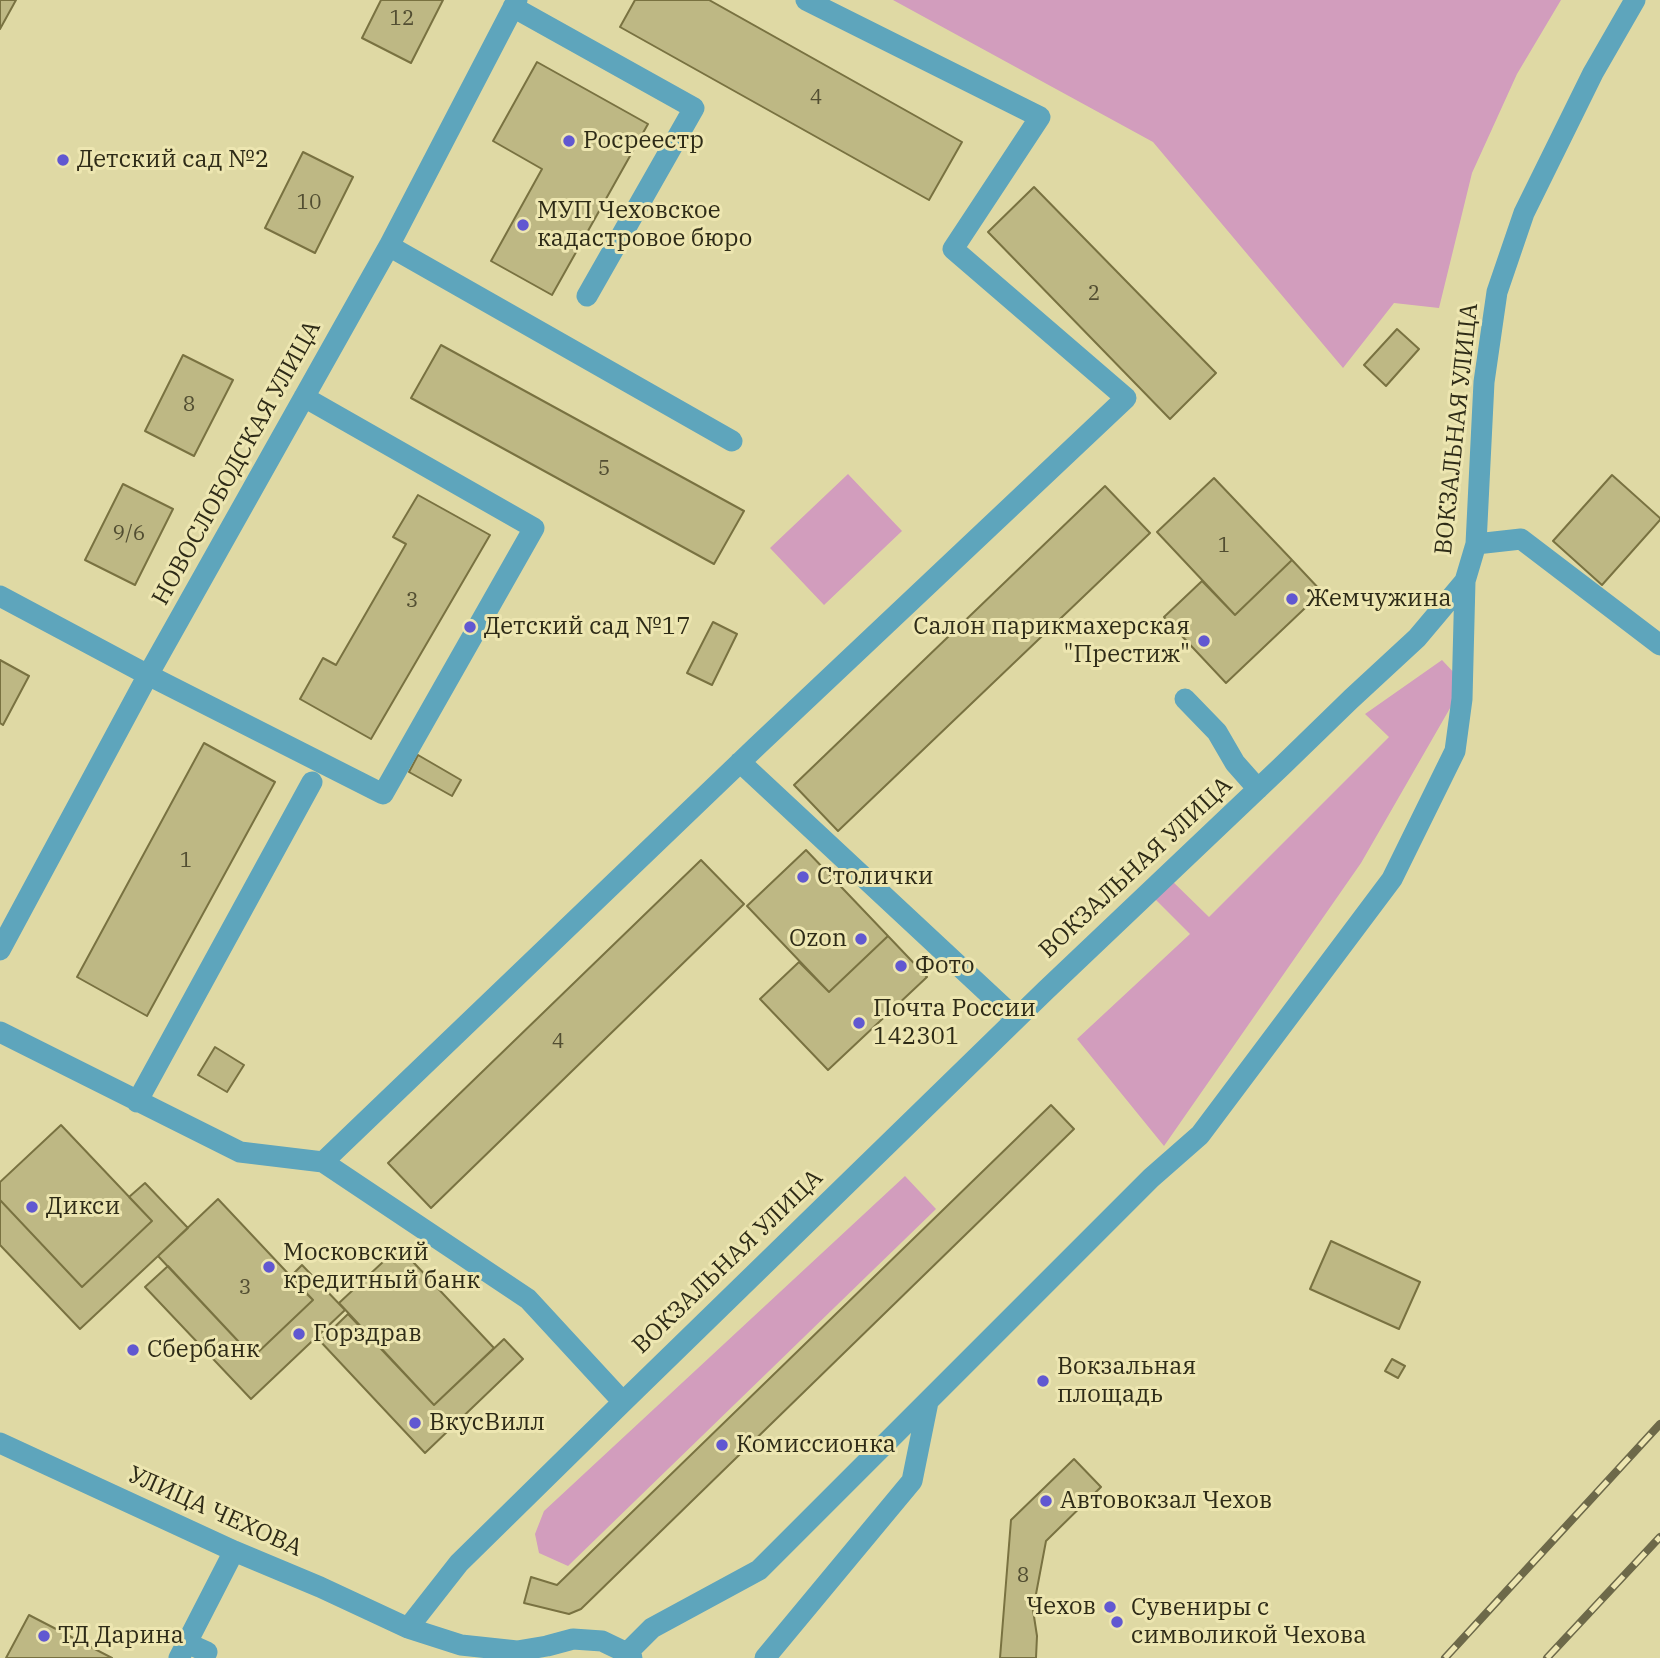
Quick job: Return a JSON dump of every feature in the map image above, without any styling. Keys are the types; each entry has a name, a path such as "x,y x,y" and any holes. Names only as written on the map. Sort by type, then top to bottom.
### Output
{"street":[{"path":"323,1162 740,762 1126,398 953,249 1040,117 806,0"},
{"name":"ВОКЗАЛЬНАЯ УЛИЦА","path":"408,1629 459,1563 1016,1019 1418,638 1465,581 1476,544 1484,382 1497,292 1524,214 1593,74 1635,0"},
{"path":"515,4 694,108 587,296"},
{"name":"НОВОСЛОБОДСКАЯ УЛИЦА","path":"0,950 148,675 389,246 515,4"},
{"path":"389,246 732,441"},
{"path":"0,596 148,675 383,794 534,528 304,397"},
{"path":"1476,544 1521,539 1660,645"},
{"path":"408,1629 461,1645 541,1652 573,1639 601,1642 630,1655 652,1628 759,1570 1151,1178 1200,1135 1392,879 1455,751 1462,699 1465,581"},
{"path":"1185,699 1217,732 1235,763 1258,789"},
{"path":"740,762 1016,1019"},
{"path":"137,1102 313,782"},
{"path":"0,1032 240,1152 323,1162 528,1299 623,1402"},
{"path":"765,1658 912,1481 928,1402"},
{"name":"УЛИЦА ЧЕХОВА","path":"0,1443 408,1629"},
{"path":"191,1651 234,1551"},
{"path":"408,1629 452,1658"}],"shaded area":[{"path":"893,0 1561,0 1517,74 1472,173 1439,308 1394,303 1343,368 1153,142"},
{"path":"848,474 902,531 824,605 770,548"},
{"path":"1442,660 1458,677 1453,703 1361,863 1164,1146 1077,1039 1190,934 1148,892 1166,875 1209,917 1389,737 1365,714"},
{"path":"905,1176 936,1209 568,1566 539,1553 535,1534 544,1511"}],"building":[{"path":"0,0 16,0 0,29"},
{"path":"381,0 443,0 411,63 362,38"},
{"path":"635,0 709,0 962,142 929,200 620,27"},
{"path":"537,62 648,124 552,295 491,261 542,169 493,141"},
{"path":"303,152 353,177 315,253 265,228"},
{"path":"1034,187 1216,373 1170,419 988,232"},
{"path":"1397,329 1419,349 1386,386 1364,365"},
{"path":"441,345 744,511 714,564 411,398"},
{"path":"183,355 233,380 194,456 145,431"},
{"path":"1612,475 1660,520 1602,585 1553,541"},
{"path":"1214,478 1292,560 1235,615 1157,532"},
{"path":"123,484 173,509 135,585 85,560"},
{"path":"1105,486 1150,533 838,831 794,785"},
{"path":"418,495 490,535 371,739 300,699 323,658 336,665 406,544 393,537"},
{"path":"1292,560 1322,592 1226,683 1164,617 1202,581 1235,615"},
{"path":"713,622 737,634 712,685 687,673"},
{"path":"0,660 29,676 3,725 0,723"},
{"path":"204,743 275,782 147,1016 77,977"},
{"path":"418,755 461,780 452,796 409,772"},
{"path":"806,850 888,936 829,992 747,906"},
{"path":"701,860 744,904 431,1208 388,1163"},
{"path":"888,936 927,977 828,1070 760,999 799,962 829,992"},
{"path":"215,1047 244,1065 227,1092 198,1075"},
{"path":"1051,1105 1074,1129 581,1609 569,1614 524,1603 531,1577 557,1585"},
{"path":"61,1125 152,1221 82,1287 0,1200 0,1182"},
{"path":"145,1183 188,1228 80,1329 0,1245 0,1200 82,1287 152,1221 129,1197"},
{"path":"218,1199 313,1300 253,1357 158,1256"},
{"path":"1331,1241 1420,1282 1399,1329 1310,1289"},
{"path":"399,1247 494,1348 434,1405 339,1303"},
{"name":"Горздрав","path":"302,1265 345,1310 251,1399 145,1287 168,1266 253,1357 313,1300 290,1277"},
{"path":"348,1314 434,1405 504,1339 523,1359 425,1453 320,1341"},
{"path":"1392,1359 1405,1366 1398,1378 1385,1371"},
{"path":"1074,1459 1101,1487 1046,1541 1033,1610 1037,1636 1036,1658 1000,1658 1011,1520"},
{"name":"ТД Дарина","path":"29,1615 112,1658 6,1658"}],"railway":[{"path":"1445,1658 1660,1424"},
{"path":"1547,1658 1660,1537"}],"place":[{"name":"Росреестр","path":"569,141"},
{"name":"Детский сад №2","path":"63,160"},
{"name":"МУП Чеховское кадастровое бюро","path":"523,225"},
{"name":"Жемчужина","path":"1292,599"},
{"name":"Детский сад №17","path":"470,627"},
{"name":"Салон парикмахерская \"Престиж\"","path":"1204,641"},
{"name":"Столички","path":"803,877"},
{"name":"Ozon","path":"861,939"},
{"name":"Фото","path":"901,966"},
{"name":"Почта России 142301","path":"859,1023"},
{"name":"Дикси","path":"32,1207"},
{"name":"Московский кредитный банк","path":"269,1267"},
{"name":"Горздрав","path":"299,1334"},
{"name":"Сбербанк","path":"133,1350"},
{"name":"Вокзальная площадь","path":"1043,1381"},
{"name":"ВкусВилл","path":"415,1423"},
{"name":"Комиссионка","path":"722,1445"},
{"name":"Автовокзал Чехов","path":"1046,1501"},
{"name":"Чехов","path":"1110,1607"},
{"name":"Сувениры с символикой Чехова","path":"1117,1622"},
{"name":"ТД Дарина","path":"44,1636"}]}
